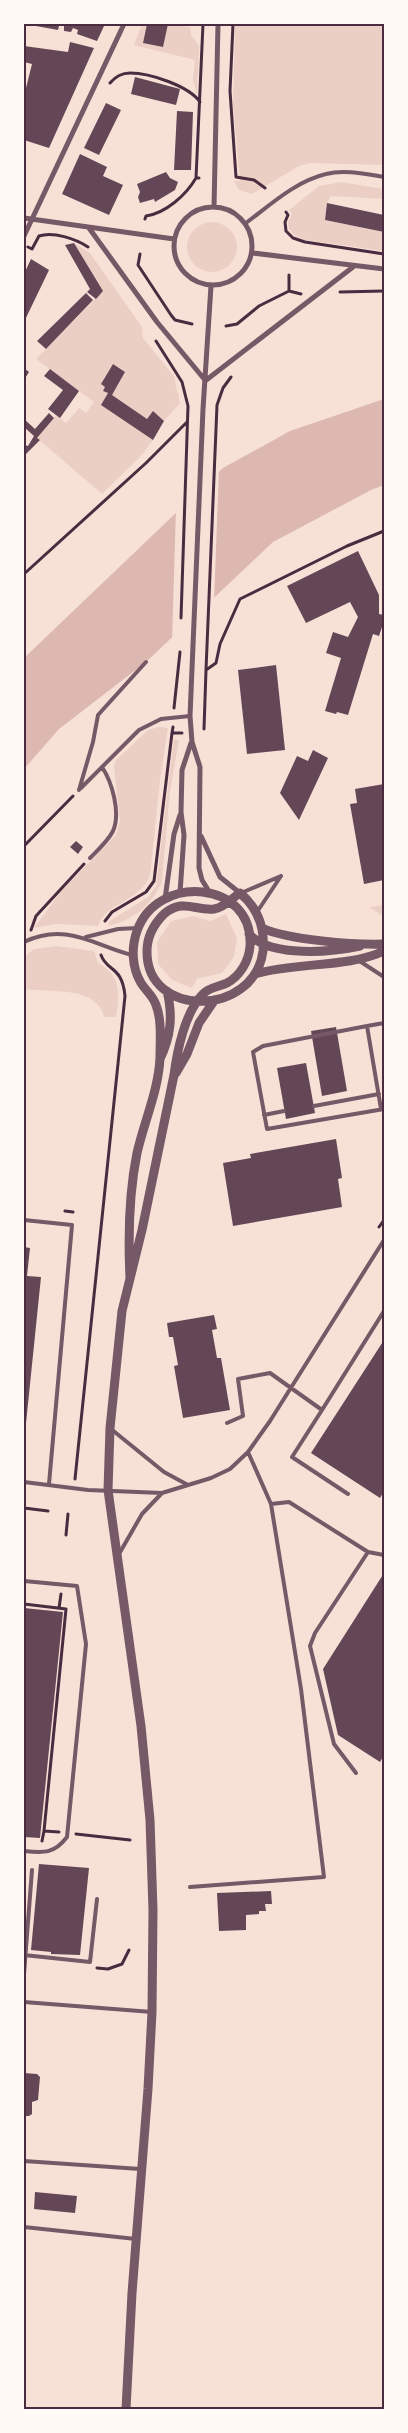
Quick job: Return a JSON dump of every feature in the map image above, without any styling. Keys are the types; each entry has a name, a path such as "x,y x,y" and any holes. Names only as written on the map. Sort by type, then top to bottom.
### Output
{"street":[{"path":"24,236 124,24"},
{"path":"214,207 218,24"},
{"path":"214,207 237,214 246,223 253,242 253,253 250,262 238,277 221,285 211,286 200,284 182,271 174,250 174,239 178,228 193,212 214,207"},
{"path":"24,218 174,239"},
{"path":"89,228 157,322 205,381"},
{"path":"253,253 353,267 384,269"},
{"path":"205,381 353,267"},
{"path":"210,893 202,880 199,868 198,852 201,836 200,768 190,733 190,716 203,408 211,286"},
{"path":"165,899 174,834 180,812 182,770 192,742"},
{"path":"180,812 184,835 180,893 175,907 156,922 150,933 147,945 147,960 156,980 167,991 174,996 198,1002 214,1001 235,993 255,974 264,944 262,928 257,913 240,893 220,877 201,836"},
{"path":"126,2409 152,2012 153,1910 150,1820 141,1726 108,1490 110,1428 116,1361 130,1278 142,1230 177,1052 187,1023 198,1002 208,990 226,983 244,967 250,946 249,934 239,912 228,901 210,893 190,891 165,899 152,908 138,928 134,956 141,983 152,996 159,1017 160,1059 155,1087 136,1156 128,1247 130,1278"},
{"path":"175,907 194,906 212,909 221,907 240,893"},
{"path":"262,928 285,936 384,944"},
{"path":"249,934 255,940 264,944 309,951 339,950 368,944"},
{"path":"255,974 281,968 370,958 384,951"},
{"path":"134,956 147,960"},
{"path":"160,1059 167,1044 172,1019 167,991"},
{"path":"174,1075 187,1054 199,1023 214,1001"}],"lane":[{"path":"246,223 307,181 327,173 348,172 384,177"},
{"path":"79,790 93,742 98,714 146,662"},
{"path":"79,790 139,730 161,719 190,716"},
{"path":"90,858 110,836 116,820 109,776 102,767"},
{"path":"240,893 281,876 257,913"},
{"path":"86,938 118,929 138,928"},
{"path":"24,942 44,935 63,935 86,938 134,956"},
{"path":"356,959 384,977"},
{"path":"367,1026 378,1094 383,1109 267,1129 253,1052 263,1046 367,1026 384,1023"},
{"path":"314,1106 378,1094"},
{"path":"264,1115 284,1111"},
{"path":"24,1220 72,1225 49,1484"},
{"path":"24,1482 74,1488 162,1493 230,1469 248,1452 384,1240"},
{"path":"348,1494 292,1457 384,1311"},
{"path":"227,1423 243,1416 238,1379 270,1373 322,1410"},
{"path":"110,1428 164,1472 188,1485"},
{"path":"190,1887 324,1877 301,1689 270,1504 248,1452"},
{"path":"116,1558 142,1514 162,1493"},
{"path":"270,1504 289,1502 368,1552 384,1555"},
{"path":"356,1773 334,1744 310,1646 315,1632 368,1552"},
{"path":"24,1581 77,1586 86,1644 67,1837 59,1847 44,1853 24,1851"},
{"path":"24,1974 32,1870"},
{"path":"25,1956 90,1962 97,1899"},
{"path":"24,2002 152,2012"},
{"path":"24,2161 142,2169"},
{"path":"24,2227 136,2239"}],"path":[{"path":"145,218 168,206 198,178 203,24"},
{"path":"232,24 230,91 236,178 254,180 265,188"},
{"path":"107,85 121,75 137,74 181,86 200,102"},
{"path":"286,212 288,215 284,226 293,240 384,254"},
{"path":"28,247 32,249 39,236 45,234 76,240 94,253"},
{"path":"140,254 138,264 140,268 171,315 175,320 192,324"},
{"path":"289,275 290,291"},
{"path":"333,293 384,290"},
{"path":"226,326 237,324 259,306 290,291 301,294"},
{"path":"152,335 182,382 188,406 181,624"},
{"path":"190,733 204,734 217,417 219,396 234,374"},
{"path":"24,574 146,463 203,408"},
{"path":"206,670 216,663 220,644 240,598 347,546 384,531"},
{"path":"176,692 180,643"},
{"path":"102,933 106,919 112,912 146,892 154,881 172,733"},
{"path":"24,846 79,790"},
{"path":"33,938 32,924 36,916 70,877 90,858"},
{"path":"74,1488 125,996 124,982 120,975 101,957 102,944"},
{"path":"64,1212 73,1212"},
{"path":"379,1227 384,1220"},
{"path":"24,1508 48,1511"},
{"path":"66,1535 68,1514"},
{"path":"59,1608 61,1593"},
{"path":"24,1604 66,1609 43,1841 33,1840"},
{"path":"65,1623 74,1622"},
{"path":"44,1831 59,1832"},
{"path":"76,1834 130,1840"},
{"path":"92,1967 114,1968 122,1964 129,1950"}],"shaded area":[{"path":"142,24 147,24 143,43 162,47 168,24 190,27 191,35 199,46 197,95 193,80 195,60 134,45"},
{"path":"235,24 384,24 384,165 310,163 299,166 252,194 239,190 234,181 240,181 233,105"},
{"path":"341,182 384,189 384,199 331,196 327,203 325,220 384,232 384,251 306,240 296,236 289,229 288,222 292,214 289,210 319,186"},
{"path":"207,222 217,222 230,229 237,242 237,252 230,265 217,272 207,272 198,268 191,261 187,252 187,242 191,233 198,226"},
{"path":"74,243 90,253 142,327 143,338 174,376 180,403 164,421 153,411 147,419 112,395 125,372 113,364 101,384 105,387 104,391 108,393 116,414 153,440 141,456 102,494 37,438 56,415 66,423 79,408 86,413 94,402 36,359 103,291"},
{"path":"384,399 384,485 273,542 146,662 59,729 24,769 24,658 223,468 290,431"},
{"path":"159,727 168,728 160,781 150,876 145,885 107,913 98,926 56,924 34,928 62,890 116,835 120,821 115,761 148,730"},
{"path":"174,739 179,740 170,791 162,881 153,897 140,911 125,921 107,926 110,921 148,897 156,886"},
{"path":"384,905 384,917 369,907"},
{"path":"226,914 237,938 234,957 222,973 197,979 192,988 172,980 158,964 157,942 171,921 193,916 210,921"},
{"path":"57,946 94,951 98,963 106,968 115,979 118,993 116,1017 104,1017 100,1007 82,995 71,992 24,989 24,957 34,949"}],"pier":[{"path":"219,469 214,602 172,642 176,509"}],"building":[{"path":"25,24 105,24 97,41 77,34 78,30 73,28 71,32 64,31 64,26 59,26 58,30"},
{"path":"147,24 168,24 163,47 143,43"},
{"path":"70,42 94,48 49,148 24,140 24,88 26,88 32,64 24,62 24,46 68,52"},
{"path":"135,77 180,89 176,105 131,94"},
{"path":"106,103 121,110 99,155 84,148"},
{"path":"177,111 193,112 191,170 174,170"},
{"path":"80,154 107,167 103,176 123,185 109,215 62,194"},
{"path":"166,172 170,178 178,182 175,190 155,202 154,199 140,203 138,197 140,192 137,184"},
{"path":"327,203 384,215 384,232 325,220"},
{"path":"74,243 103,291 96,299 87,292 90,289 65,245"},
{"path":"31,259 49,270 24,322 24,274"},
{"path":"86,293 93,300 46,349 37,341"},
{"path":"113,364 125,372 112,395 147,419 153,411 164,421 153,440 101,405 108,393 103,391 105,387 101,384"},
{"path":"24,368 29,372 24,380"},
{"path":"50,369 79,391 60,418 48,409 63,390 44,376"},
{"path":"49,413 54,418 37,438 40,440 24,456 24,445 28,446 34,436 24,427 24,419 35,429"},
{"path":"358,551 379,595 379,614 384,615 384,621 379,636 373,634 348,715 337,712 336,714 325,711 341,658 326,653 333,632 348,637 358,617 350,602 306,623 287,586"},
{"path":"276,665 285,750 247,754 238,670"},
{"path":"313,750 328,758 299,820 280,793 297,756 308,761"},
{"path":"384,784 384,880 364,884 350,804 357,803 355,789"},
{"path":"76,841 83,847 78,854 70,847"},
{"path":"336,1027 347,1091 322,1096 311,1031"},
{"path":"306,1063 315,1113 286,1119 277,1068"},
{"path":"336,1139 342,1178 338,1179 342,1207 233,1226 223,1163 251,1158 250,1154"},
{"path":"24,1247 30,1248 27,1276 41,1277 25,1433"},
{"path":"214,1315 217,1329 212,1330 217,1358 221,1358 230,1410 183,1418 174,1366 178,1365 173,1337 169,1337 167,1323"},
{"path":"384,1340 384,1491 380,1498 311,1453"},
{"path":"384,1573 384,1755 380,1762 338,1735 323,1669"},
{"path":"24,1608 63,1612 40,1838 24,1837"},
{"path":"39,1864 89,1868 80,1955 51,1954 51,1952 31,1950"},
{"path":"271,1891 272,1904 265,1904 266,1911 259,1911 259,1914 246,1915 246,1930 219,1931 217,1893"},
{"path":"24,2073 37,2074 40,2077 38,2100 32,2102 32,2114 29,2116 24,2116"},
{"path":"35,2192 77,2196 75,2213 34,2209"}]}
